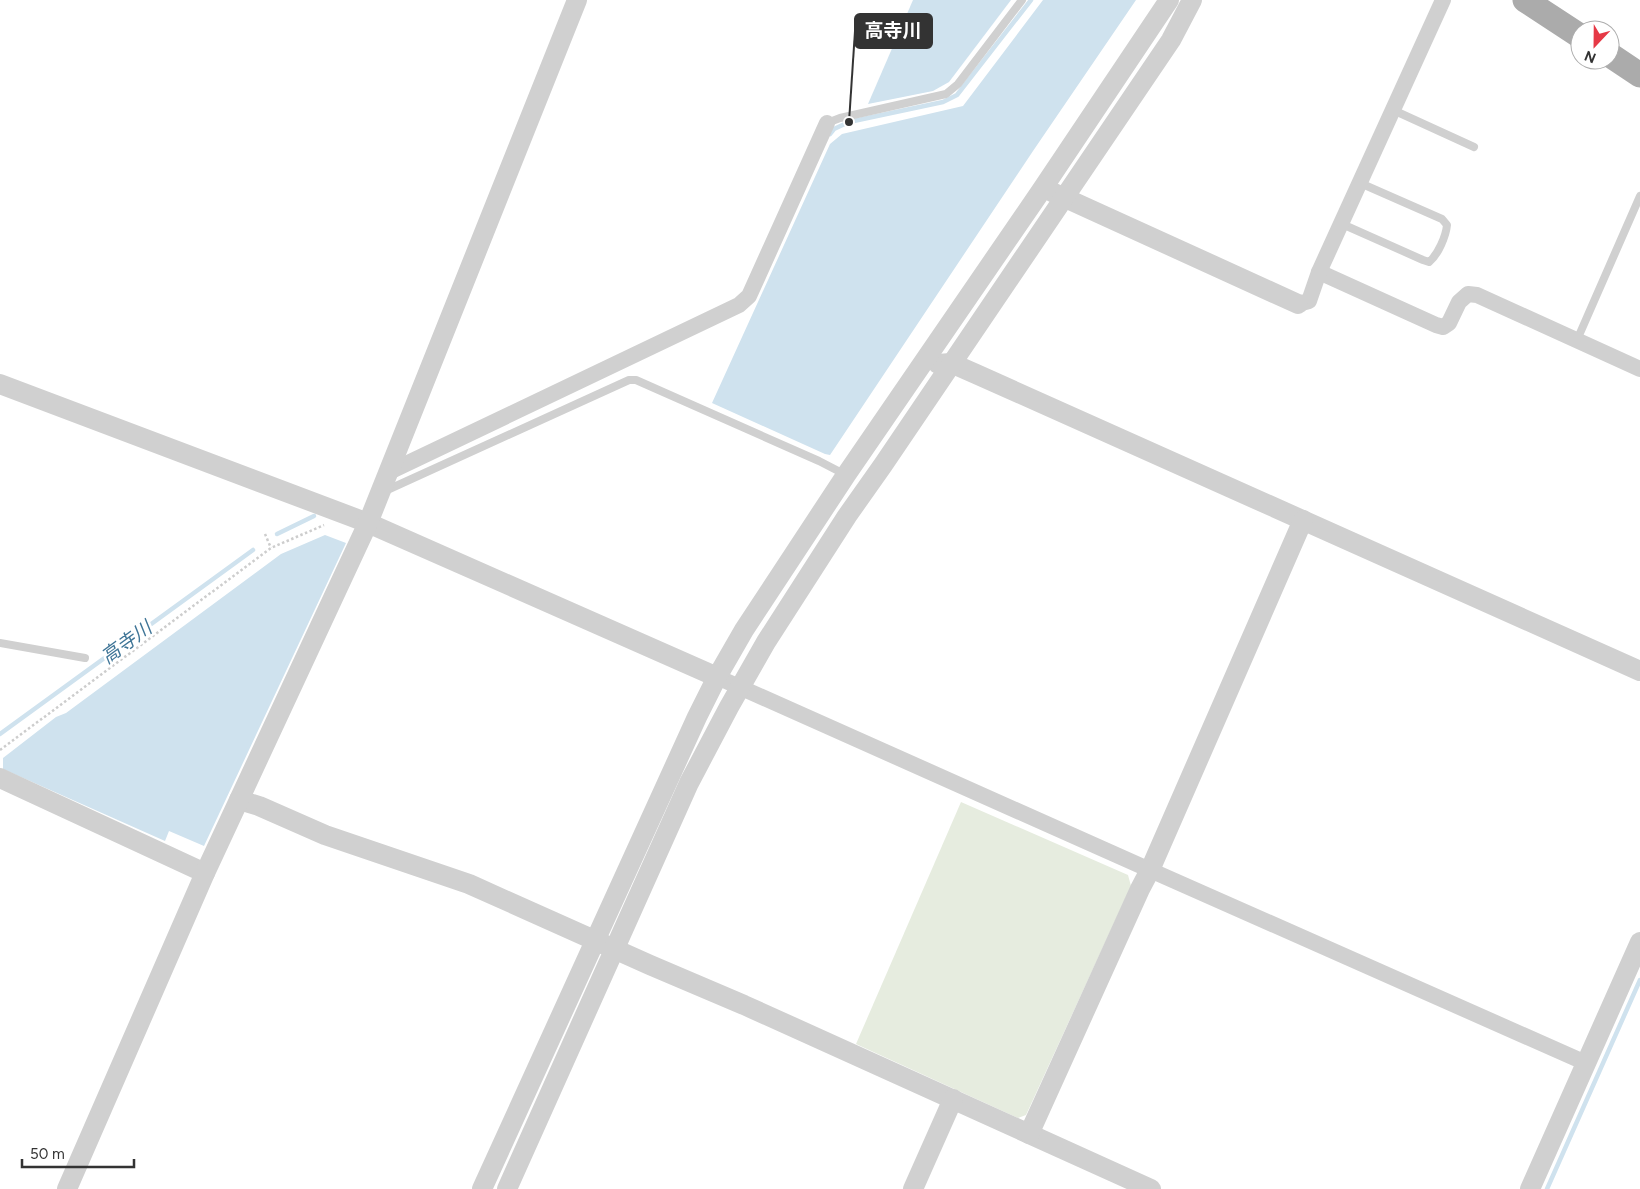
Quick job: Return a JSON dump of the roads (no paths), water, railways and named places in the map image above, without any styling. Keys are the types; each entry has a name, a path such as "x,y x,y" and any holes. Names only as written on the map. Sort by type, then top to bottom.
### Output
{"main road":[{"path":"1525,0 1570,29"},
{"path":"1620,62 1640,75"}],"street":[{"path":"67,1189 360,520 379,494 577,0"},
{"path":"482,1189 717,676 744,630 846,475 1043,188 1169,0"},
{"path":"507,1189 690,783 740,686 846,516 883,465 1171,40 1192,0"},
{"path":"1043,188 1298,304 1308,301 1443,0"},
{"path":"387,473 739,306 749,296 827,123"},
{"path":"1320,272 1443,327 1449,323 1459,302 1468,294 1477,295 1640,368"},
{"path":"950,321 946,334 947,349 951,363"},
{"path":"914,375 934,364 951,363 1640,671"},
{"path":"0,384 360,520 740,686 1586,1063"},
{"path":"1029,1134 1150,870 1303,520"},
{"path":"0,778 205,873"},
{"path":"238,800 259,806 325,835 469,884 744,1005 1151,1189"},
{"path":"1530,1189 1640,942"},
{"path":"913,1189 953,1099"}],"lane":[{"path":"827,123 840,118 946,94 958,84 1022,0"},
{"path":"1393,110 1474,148"},
{"path":"1342,224 1423,260 1429,262 1434,258 1446,230 1446,225 1442,219 1360,183"},
{"path":"1577,340 1640,196"},
{"path":"379,494 629,380 636,380 819,461 846,475"},
{"path":"0,643 85,658"}],"water":[{"path":"913,0 1011,0 949,82 933,91 868,104"},
{"path":"1043,0 1136,0 830,455 712,403 830,144 842,134 963,106"},
{"path":"325,535 346,543 204,846 169,831 165,841 3,769 3,758 56,717 66,713 281,554"}],"waterway":[{"name":"高寺川","path":"830,134 834,129 849,122 943,102 957,95 1031,0"},
{"name":"高寺川","path":"277,534 314,516"},
{"name":"高寺川","path":"0,734 253,550"},
{"path":"1547,1189 1640,980"}],"place":[{"name":"高寺川","path":"849,122"}]}
